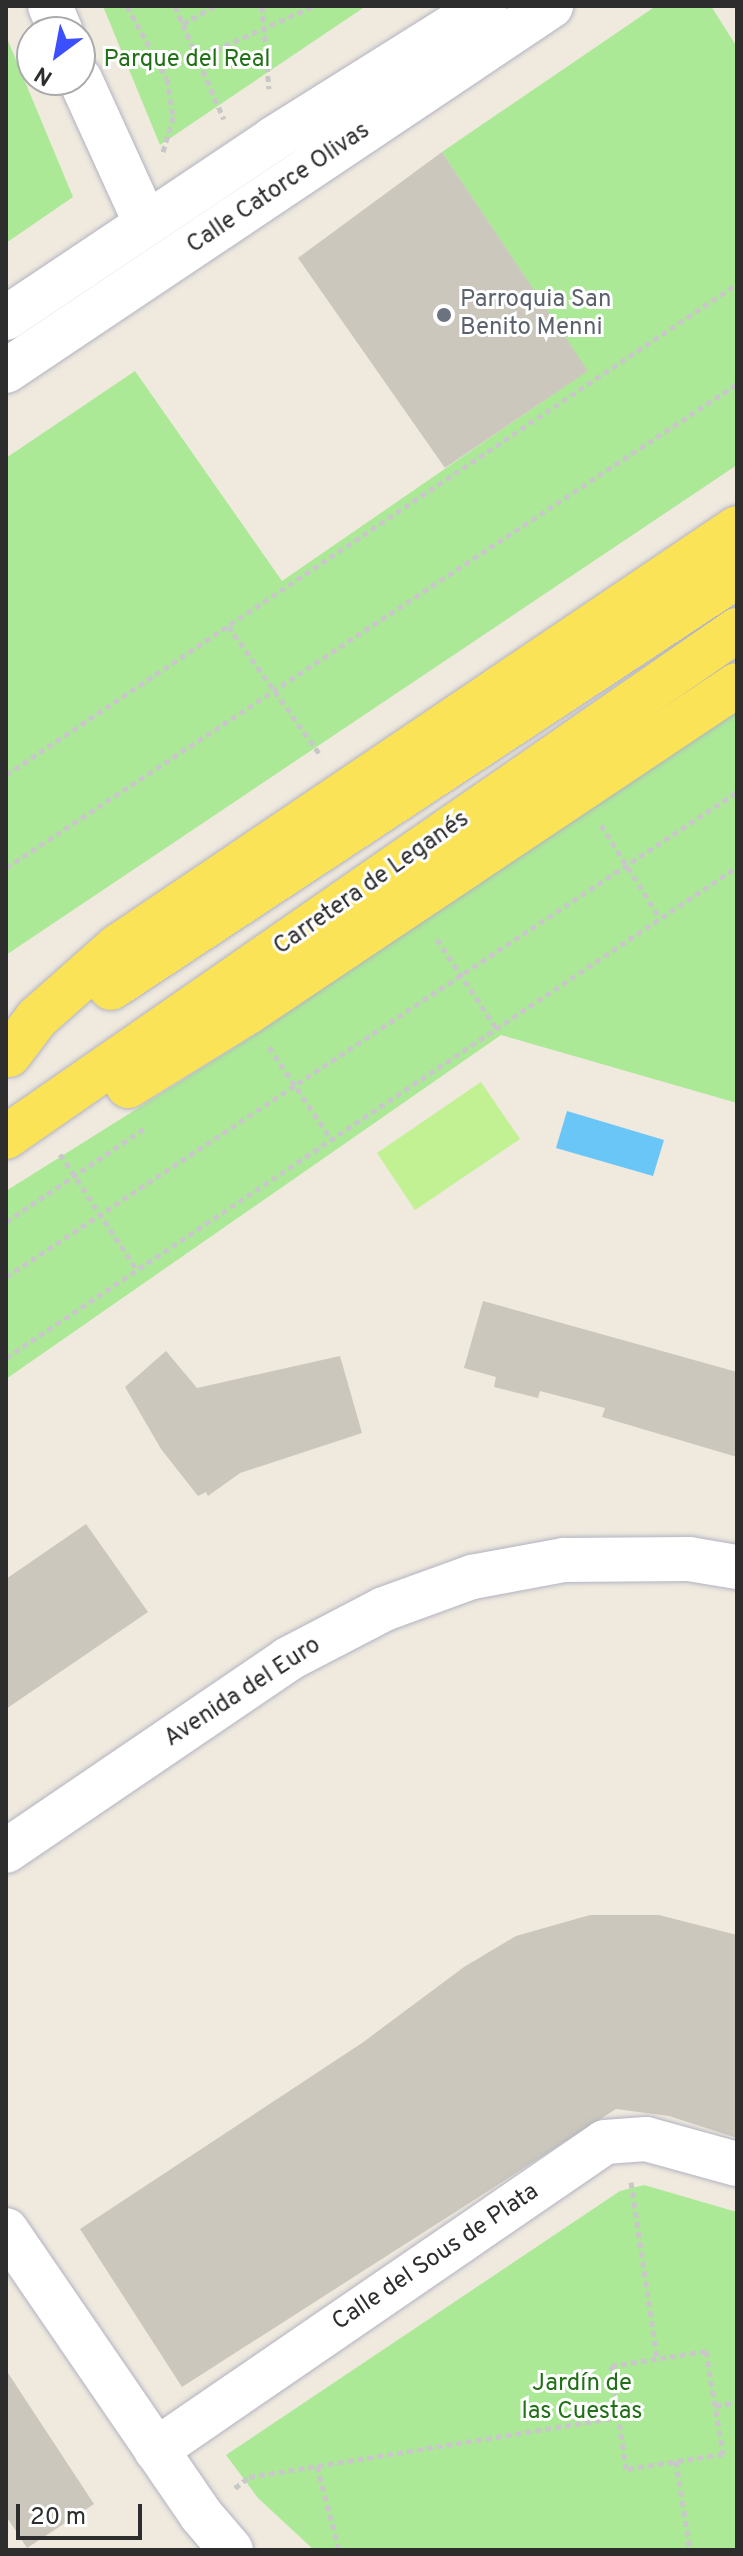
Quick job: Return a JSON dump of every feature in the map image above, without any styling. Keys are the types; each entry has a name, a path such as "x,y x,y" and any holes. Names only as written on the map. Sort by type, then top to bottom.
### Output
{"main road":[{"path":"7,1056 37,1018 117,947 737,528"},
{"path":"7,1056 737,576"},
{"name":"Carretera de Leganés","path":"6,1137 737,630"},
{"path":"6,1150 48,1135 248,1012 737,685"}],"street":[{"name":"Calle Catorce Olivas","path":"6,318 485,6"},
{"name":"Calle Catorce Olivas","path":"6,371 551,6"},
{"path":"88,96 146,224"},
{"name":"Avenida del Euro","path":"6,1851 288,1659 384,1609 472,1577 564,1560 689,1559 737,1567"},
{"name":"Calle del Sous de Plata","path":"156,2450 605,2142 646,2139 737,2164"},
{"path":"6,2230 156,2450 231,2550"}],"path":[{"path":"127,6 167,79 173,117 162,156"},
{"path":"175,6 224,119"},
{"path":"183,24 214,6"},
{"path":"262,6 269,89"},
{"path":"197,58 263,26 314,6"},
{"path":"6,775 737,284"},
{"path":"6,868 273,687 737,384"},
{"path":"228,626 321,756"},
{"path":"6,1277 625,863 737,792"},
{"path":"594,815 660,918"},
{"path":"6,1358 737,867"},
{"path":"433,933 496,1028"},
{"path":"264,1039 331,1139"},
{"path":"60,1154 137,1270"},
{"path":"629,2173 657,2359"},
{"path":"706,2351 723,2454 626,2469 611,2366 657,2359 706,2351"},
{"path":"715,2406 737,2402"},
{"path":"225,2496 249,2477 618,2417"},
{"path":"676,2461 690,2550"},
{"path":"317,2466 339,2550"}],"green space":[{"name":"Parque del Real","path":"103,6 366,6 160,145"},
{"path":"656,6 711,6 737,47 737,465 6,955 6,458 135,371 282,581 587,371 442,152"},
{"path":"6,36 16,60 16,96 31,96 73,197 6,243"},
{"path":"737,707 737,1103 501,1035 6,1379 6,1191 259,1032"},
{"path":"481,1082 520,1139 415,1210 377,1153"},
{"name":"Jardín de las Cuestas","path":"644,2185 737,2212 737,2550 314,2550 258,2498 226,2455 620,2191"}],"water":[{"path":"567,1111 664,1140 653,1176 556,1148"}],"building":[{"name":"Parroquia San Benito Menni","path":"442,152 588,371 445,468 298,258"},
{"path":"483,1301 737,1372 737,1457 602,1417 605,1408 540,1391 538,1398 494,1387 496,1377 464,1368"},
{"path":"166,1351 197,1388 340,1356 362,1433 240,1473 208,1496 206,1492 198,1496 161,1449 125,1387"},
{"path":"86,1524 148,1612 6,1709 6,1579"},
{"path":"590,1915 659,1915 737,1935 737,2138 669,2116 616,2109 182,2387 80,2229 362,2043 464,1967 516,1936"},
{"path":"6,2370 94,2504 27,2548 6,2516"}],"place":[{"name":"Parroquia San Benito Menni","path":"444,315"}]}
